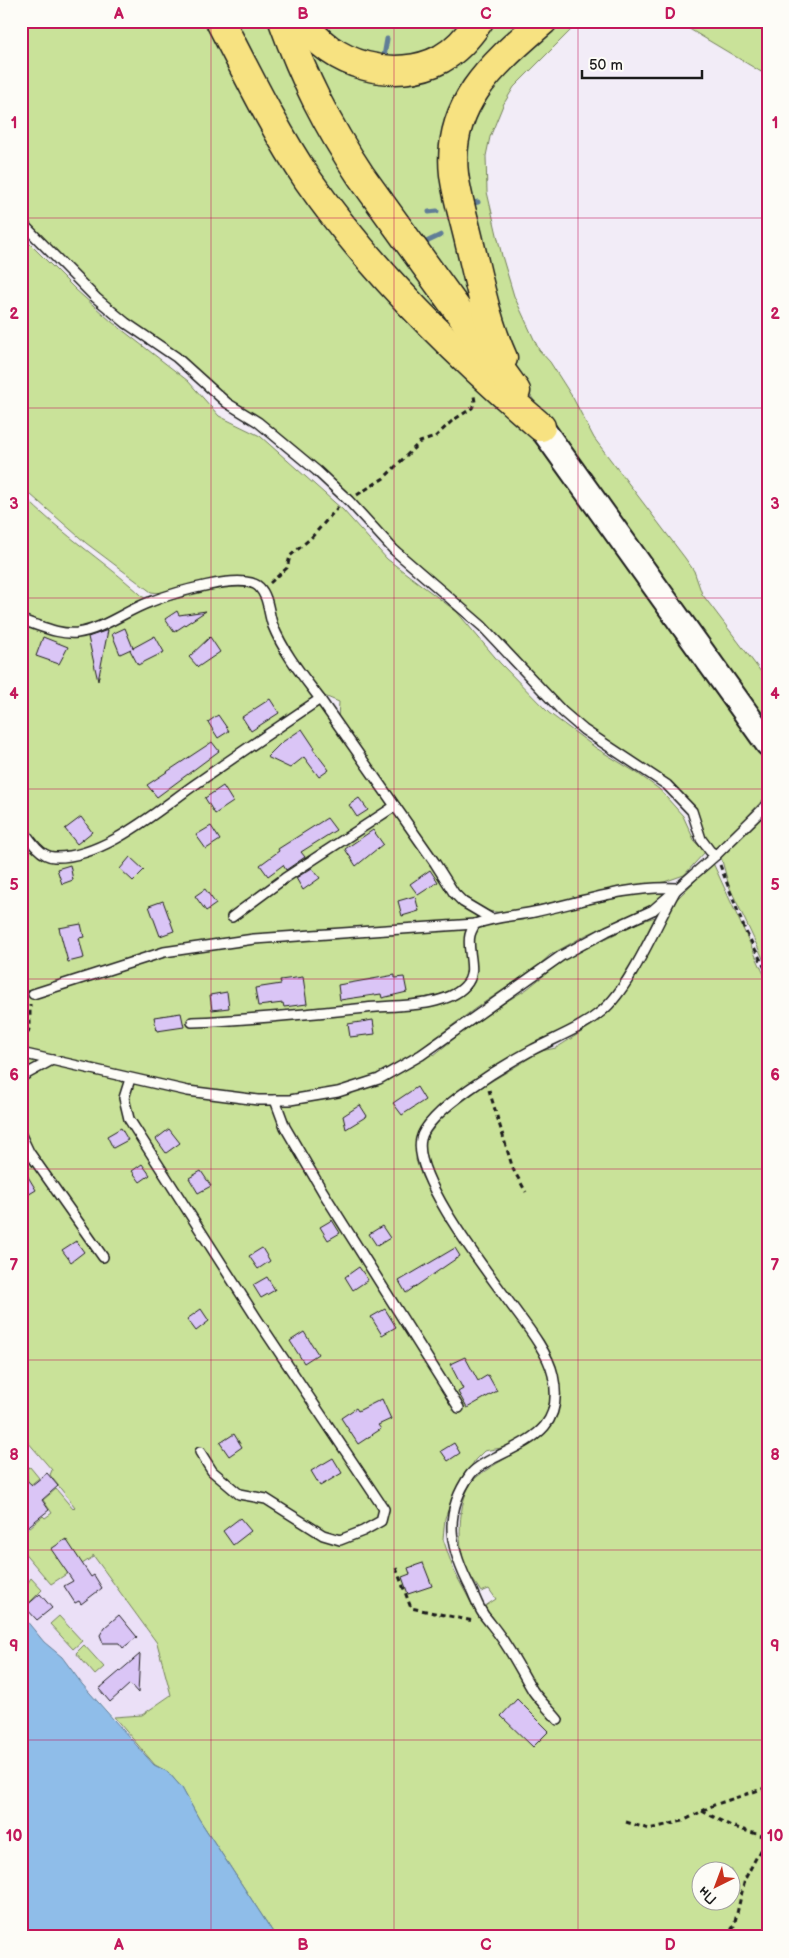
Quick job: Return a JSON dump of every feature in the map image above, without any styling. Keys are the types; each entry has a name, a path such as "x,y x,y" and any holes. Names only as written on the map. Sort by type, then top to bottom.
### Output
{"highway":[{"path":"220,21 286,146 326,205 370,261 486,380 541,427"},
{"path":"283,21 318,105 345,151 541,427"},
{"path":"303,21 317,38 331,50 358,64 385,70 415,68 442,58 464,42 479,21"},
{"path":"541,427 497,344 462,214 454,174 454,154 460,117 474,89 491,68 543,21"}],"main road":[{"path":"541,427 768,744"}],"lane":[{"path":"21,222 96,298 126,323 176,357 226,403 258,422 349,501 394,550 482,626 563,712 590,734 648,770 683,798 692,812 701,839 716,856"},
{"path":"21,620 58,631 75,633 92,629 150,602 230,580 249,580 259,586 265,595 272,624 289,656 454,893 463,902 490,918"},
{"path":"21,827 38,848 51,858 76,856 102,846 137,825 320,699"},
{"path":"21,1053 188,1091 275,1100 290,1100 338,1092 378,1079 421,1056 561,956 607,931 653,910 716,856 768,804"},
{"path":"232,917 293,872 395,806"},
{"path":"33,994 164,952 254,939 475,924 490,918 535,912 656,886 677,888"},
{"path":"558,1720 534,1693 494,1625 486,1618 458,1564 452,1544 454,1509 471,1474 490,1460 532,1438 546,1426 556,1405 553,1372 534,1335 447,1212 428,1180 420,1156 421,1138 430,1123 444,1108 532,1050 579,1028 606,1008 638,962 677,888"},
{"path":"192,1022 308,1016 367,1008 409,1006 442,998 460,991 467,985 472,970 470,935 475,924"},
{"path":"21,1077 36,1071 52,1060"},
{"path":"130,1079 124,1098 129,1119 262,1327 384,1509 381,1521 363,1531 340,1540 323,1535 266,1499 239,1494 212,1471 200,1452"},
{"path":"275,1100 285,1127 318,1184 459,1408"},
{"path":"21,1135 29,1152 103,1258"}],"path":[{"path":"259,586 271,582 287,568 290,556 311,538 335,508 384,478 420,442 435,437 452,421 472,408 475,402 474,395 486,380"},
{"path":"716,856 745,930 768,974"},
{"path":"21,1049 30,1026 30,1005 33,994"},
{"path":"485,1080 502,1126 514,1169 526,1192"},
{"path":"396,1568 411,1608 473,1622 486,1618"},
{"path":"626,1822 649,1829 683,1821 714,1805 768,1787"},
{"path":"702,1811 731,1826 767,1836 745,1879 734,1926 726,1937"}],"shaded area":[{"path":"21,1434 83,1507 101,1536 93,1555 157,1643 171,1695 142,1715 114,1717 82,1684 62,1657 44,1642 21,1614"}],"green space":[{"path":"21,21 213,21 261,112 562,475 768,764 768,794 717,850 712,850 705,838 696,810 670,782 586,728 396,548 241,408 99,295 21,217"},
{"path":"226,21 276,21 468,338 461,343 348,225"},
{"path":"310,21 472,21 449,47 374,62"},
{"path":"486,21 533,21 461,102 482,321 380,191 303,53 307,39 385,76"},
{"path":"553,21 580,21 514,87 503,105 490,137 486,156 487,192 502,256 514,296 539,350 550,362 573,398 594,438 685,558 694,571 702,594 768,681 768,728 523,385 510,359 460,174 463,134 496,72"},
{"path":"676,21 768,21 768,76"},
{"path":"21,235 75,289 112,322 188,381 219,416 260,436 343,510 387,559 457,612 500,663 549,713 596,748 659,789 683,816 695,842 705,852 684,875 664,882 614,889 505,913 488,911 465,899 338,719 339,702 322,695 300,666 277,628 266,590 259,582 247,577 236,577 168,594 151,592 86,543 23,488 21,485"},
{"path":"21,493 53,523 152,605 239,583 257,590 262,600 268,626 282,652 426,856 452,897 461,907 480,916 473,920 465,981 447,993 414,1000 443,1000 458,995 471,984 477,975 473,955 474,932 485,923 528,917 651,891 668,891 652,906 586,935 550,955 537,967 427,1044 434,1055 479,1018 527,989 563,960 637,923 655,917 637,953 611,996 581,1021 530,1046 444,1104 426,1120 419,1136 416,1160 422,1177 442,1213 532,1339 549,1373 551,1407 540,1429 507,1447 484,1451 475,1460 454,1495 445,1518 443,1539 454,1571 476,1612 496,1599 489,1589 481,1592 465,1566 462,1556 460,1532 466,1493 471,1483 478,1476 534,1441 545,1431 553,1418 558,1403 558,1383 512,1301 444,1201 428,1162 424,1141 442,1117 482,1087 541,1051 556,1048 599,1021 620,998 640,969 670,906 713,863 768,983 768,1937 276,1937 199,1819 182,1788 168,1772 155,1765 114,1717 142,1715 171,1695 157,1643 93,1555 93,1557 51,1584 21,1549 21,1535 43,1516 45,1518 52,1513 43,1500 56,1489 73,1509 75,1507 50,1475 52,1470 21,1434"},
{"path":"768,811 768,969 729,886 721,857"},
{"path":"30,1467 39,1478 28,1487 27,1468"},
{"path":"31,1578 42,1590 26,1606 21,1601 21,1593"},
{"path":"59,1616 82,1641 73,1649 50,1624"},
{"path":"84,1645 104,1667 95,1675 76,1653"}],"water":[{"path":"21,1614 44,1642 62,1657 82,1684 154,1765 168,1772 182,1788 199,1819 276,1937 21,1937"}],"building":[{"path":"177,611 179,615 206,611 174,632 165,619"},
{"path":"125,628 133,648 155,636 164,652 138,665 131,649 120,654 112,634"},
{"path":"108,630 98,681 88,637"},
{"path":"43,637 68,647 59,664 36,656"},
{"path":"210,637 220,652 198,667 189,657"},
{"path":"270,699 279,713 251,731 242,717"},
{"path":"218,715 229,731 218,738 208,722"},
{"path":"302,729 314,747 313,749 329,770 319,777 304,757 290,768 267,757 281,743"},
{"path":"212,742 219,751 157,797 147,785"},
{"path":"223,786 233,802 215,814 205,798"},
{"path":"359,798 368,810 357,817 349,805"},
{"path":"81,817 92,832 77,844 65,829"},
{"path":"327,818 336,830 301,852 305,857 286,870 283,865 268,876 260,865 279,851 278,849"},
{"path":"211,826 220,840 206,849 196,835"},
{"path":"373,830 383,844 356,866 345,849"},
{"path":"130,857 144,870 133,881 120,869"},
{"path":"70,865 73,880 62,884 57,869"},
{"path":"312,868 320,878 303,890 296,878"},
{"path":"430,870 438,882 418,895 410,884"},
{"path":"205,889 216,904 206,911 195,896"},
{"path":"415,896 419,911 402,916 398,901"},
{"path":"163,901 174,931 160,936 149,906"},
{"path":"81,924 84,937 79,938 84,958 68,962 59,928"},
{"path":"395,975 395,978 404,977 407,992 382,998 381,994 340,1000 338,985"},
{"path":"303,977 307,1004 284,1007 283,1003 258,1006 255,988 281,984 280,980"},
{"path":"227,992 229,1008 212,1010 210,995"},
{"path":"181,1013 184,1027 157,1031 154,1017"},
{"path":"373,1020 375,1034 350,1037 348,1024"},
{"path":"417,1087 425,1100 402,1115 393,1103"},
{"path":"360,1105 367,1116 346,1129 343,1116"},
{"path":"121,1128 128,1140 113,1148 107,1136"},
{"path":"169,1129 180,1143 166,1153 156,1139"},
{"path":"142,1164 150,1175 140,1182 132,1171"},
{"path":"21,1165 36,1190 21,1199"},
{"path":"201,1171 211,1186 198,1193 189,1178"},
{"path":"332,1220 340,1233 328,1240 320,1227"},
{"path":"382,1226 390,1238 377,1246 369,1234"},
{"path":"76,1241 84,1252 71,1262 62,1250"},
{"path":"262,1248 270,1261 258,1269 249,1256"},
{"path":"455,1248 460,1256 406,1293 399,1281"},
{"path":"359,1267 368,1280 353,1290 345,1277"},
{"path":"267,1277 275,1290 261,1298 253,1285"},
{"path":"201,1309 209,1321 196,1331 187,1319"},
{"path":"385,1309 396,1327 382,1335 371,1317"},
{"path":"304,1332 318,1354 304,1363 290,1341"},
{"path":"465,1357 478,1381 488,1375 497,1391 467,1408 458,1392 463,1389 450,1364"},
{"path":"382,1399 391,1419 378,1425 381,1429 358,1444 341,1418 356,1408 358,1411"},
{"path":"234,1434 242,1447 229,1456 220,1443"},
{"path":"454,1443 460,1453 448,1461 441,1451"},
{"path":"333,1458 342,1473 320,1486 311,1471"},
{"path":"47,1473 58,1486 42,1500 49,1510 21,1532 21,1475 32,1485"},
{"path":"240,1518 251,1531 233,1545 223,1531"},
{"path":"66,1539 91,1577 94,1575 102,1588 81,1604 79,1601 75,1603 64,1586 73,1581 51,1549"},
{"path":"423,1563 432,1586 408,1594 402,1577 410,1574 408,1568"},
{"path":"40,1594 52,1608 37,1620 25,1607"},
{"path":"119,1615 137,1637 123,1648 119,1643 103,1643 100,1635 105,1627"},
{"path":"140,1654 138,1693 130,1684 110,1702 99,1689"},
{"path":"517,1699 549,1731 533,1747 501,1716"}],"waterway":[{"path":"383,62 387,39"},
{"path":"470,204 478,202"},
{"path":"429,212 437,211"},
{"path":"422,244 441,235"}]}
